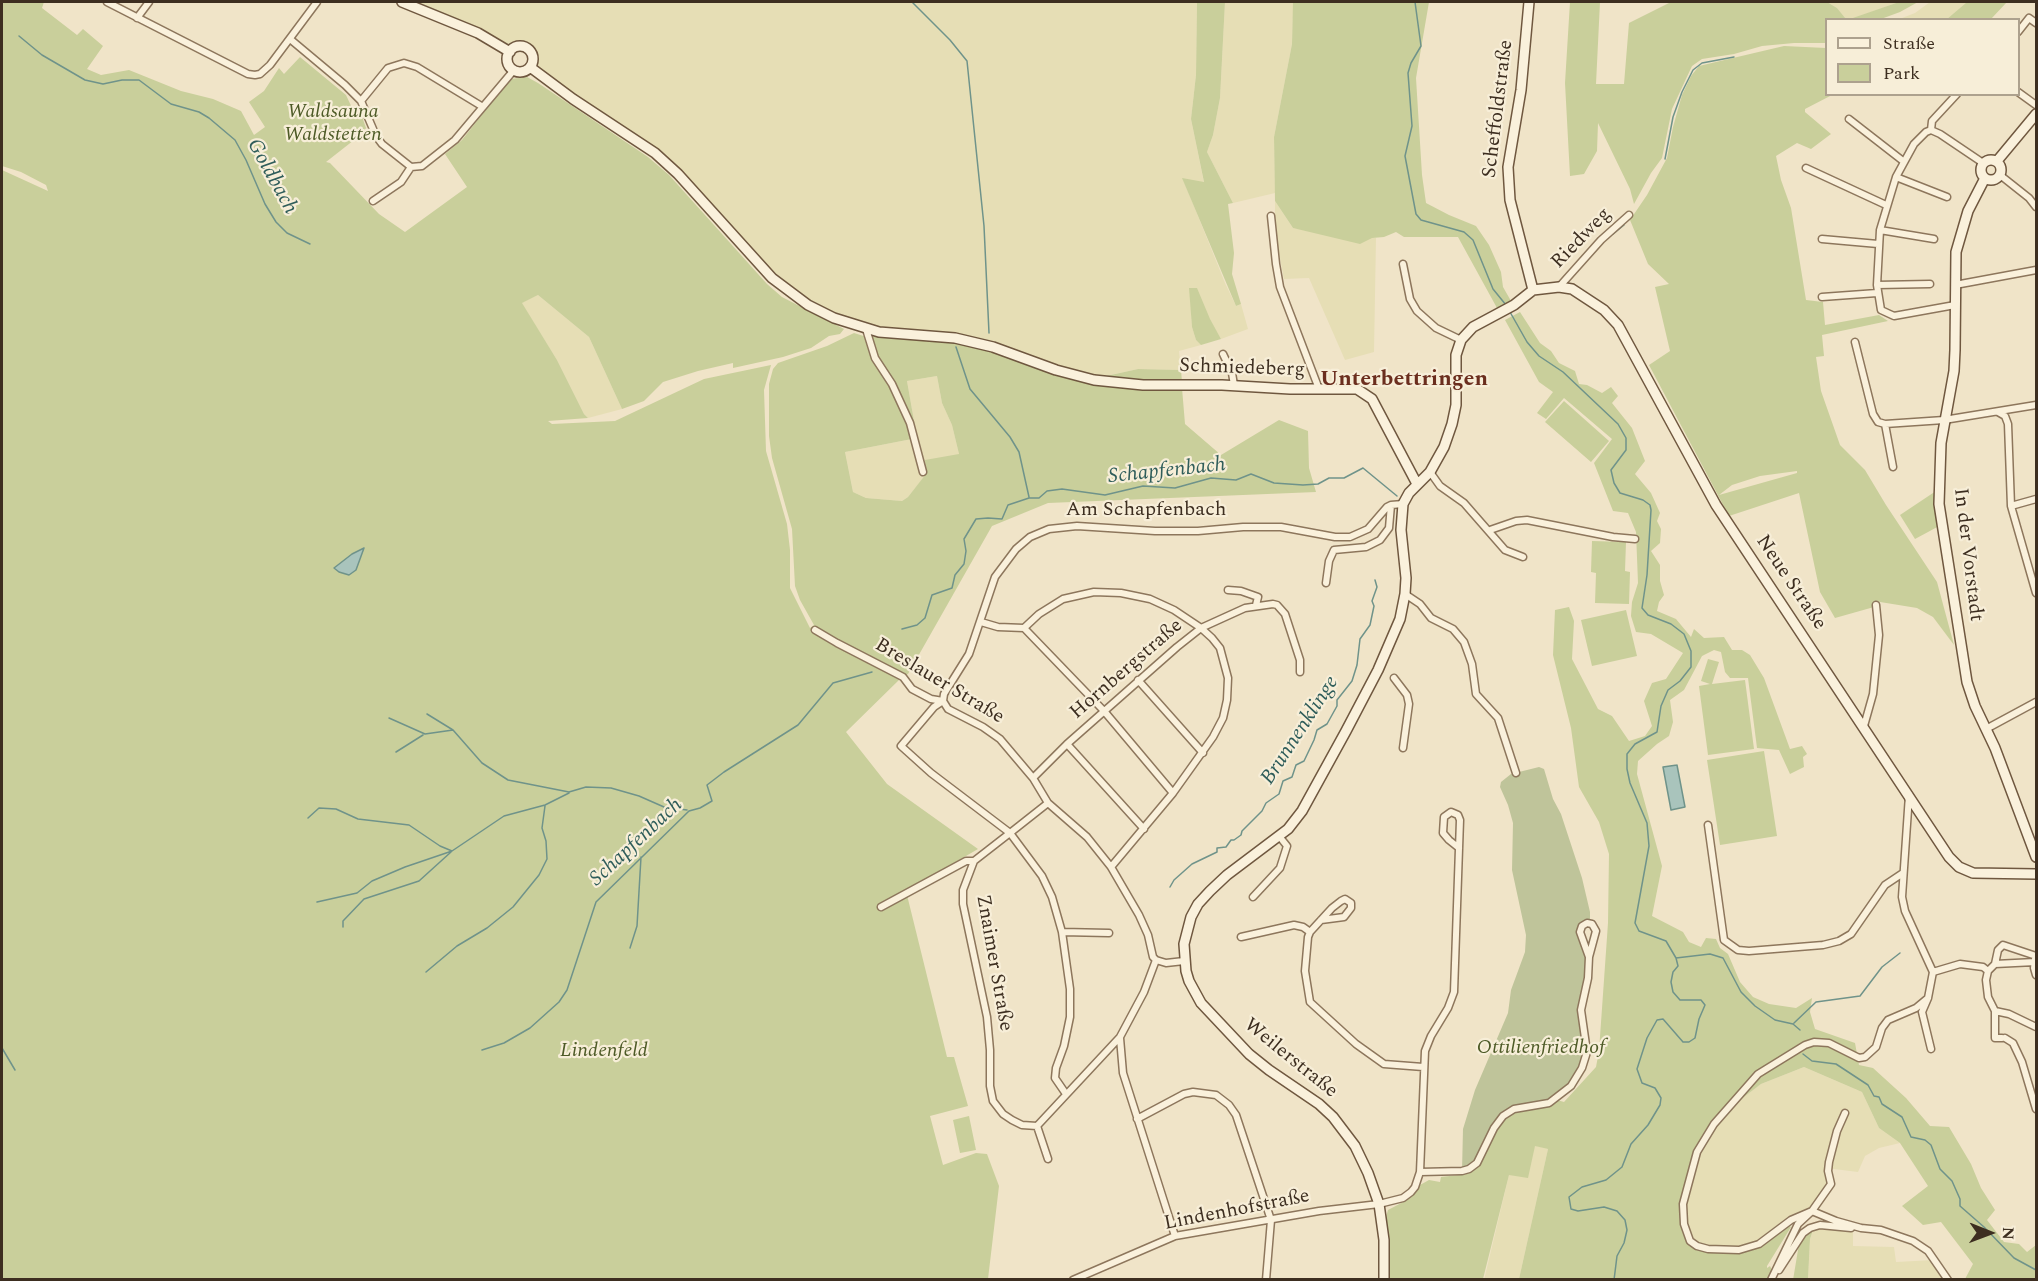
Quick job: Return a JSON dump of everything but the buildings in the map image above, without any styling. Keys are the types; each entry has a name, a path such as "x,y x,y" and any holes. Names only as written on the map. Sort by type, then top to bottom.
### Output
{"street":[{"path":"107,2 248,74 255,75 261,74 270,65 317,2"},
{"path":"137,18 149,2"},
{"path":"402,2 478,33 510,52"},
{"name":"Scheffoldstraße","path":"1529,2 1521,90 1508,167 1510,200 1533,290"},
{"path":"2020,31 2029,18 2037,23"},
{"path":"290,39 361,101 371,130 382,144 411,167 422,166 443,151 465,129 514,70"},
{"path":"520,46 530,51 533,59 530,67 524,72 514,70 508,63 510,52 520,46"},
{"path":"361,101 388,68 404,63 417,67 483,107"},
{"name":"Schmiedeberg","path":"530,67 573,99 655,153 678,174 772,278 790,293 834,318 879,332 956,338 993,347 1074,376 1120,384 1357,389 1372,399 1416,484"},
{"path":"2020,93 2037,105"},
{"path":"1931,130 1932,121 1955,96"},
{"path":"1997,161 2037,114"},
{"path":"1849,119 1903,161"},
{"path":"1931,130 1921,135 1903,161 1886,205 1878,244 1877,293 1881,310 1894,316 1955,305"},
{"path":"1931,130 1983,163"},
{"path":"1991,159 1997,161 2001,169 2000,175 1995,179 1985,178 1981,173 1983,163 1991,159"},
{"path":"373,201 400,182 411,167"},
{"path":"1806,168 1886,205"},
{"path":"2000,175 2037,207"},
{"path":"1896,177 1947,197"},
{"name":"In der Vorstadt","path":"1985,178 1961,230 1956,252 1954,371 1944,420 1939,480 1941,525 1964,672 1970,693 1995,748 2037,857"},
{"name":"Riedweg","path":"1559,287 1601,240 1629,214"},
{"path":"1271,216 1280,287 1319,389"},
{"path":"1880,230 1934,239"},
{"path":"1822,240 1878,244"},
{"path":"1403,264 1410,299 1417,311 1436,328 1461,340 1473,327 1514,305 1533,290"},
{"path":"1954,285 2037,270"},
{"path":"1877,285 1930,284"},
{"name":"Neue Straße","path":"1533,290 1559,287 1572,289 1604,310 1618,325 1716,505 1949,857 1959,867 1973,873 2037,874"},
{"path":"1822,297 1877,293"},
{"path":"866,328 875,358 892,384 910,423 923,472"},
{"name":"Weilerstraße","path":"1384,1280 1384,1240 1379,1204 1362,1160 1344,1130 1319,1104 1269,1070 1231,1037 1201,1003 1189,981 1184,961 1186,930 1198,904 1227,875 1288,829 1302,811 1346,731 1391,641 1400,619 1405,594 1406,578 1401,530 1403,504 1416,484 1430,472 1444,447 1456,405 1456,355 1461,340"},
{"path":"1855,342 1873,414 1878,422 1885,424 1944,420 2037,405"},
{"path":"1223,354 1232,373 1234,385"},
{"path":"1997,411 2005,416 2008,424 2011,506 2037,592"},
{"path":"1885,424 1893,467"},
{"path":"1430,472 1440,486 1456,496 1490,530 1505,550 1523,557"},
{"path":"2011,506 2037,499"},
{"path":"1326,583 1328,565 1334,550 1366,547 1380,540 1389,528 1391,505 1403,504"},
{"name":"Am Schapfenbach","path":"1010,833 947,786 901,746 934,707 943,701 944,694 969,654 995,577 1016,549 1030,537 1049,529 1077,526 1155,531 1281,527 1335,537 1350,537 1360,535 1368,529 1391,505"},
{"path":"1490,530 1516,521 1527,520 1613,537 1635,539"},
{"path":"1024,628 1039,614 1063,599 1077,594 1108,591 1150,599 1174,610 1202,628 1220,648 1228,678 1223,718 1203,753 1173,793 1111,867"},
{"path":"1228,591 1241,591 1258,597 1256,605 1277,605 1285,614 1300,660 1300,672"},
{"path":"1405,594 1420,604 1431,618 1453,629 1464,642 1472,664 1476,694 1497,718 1516,773"},
{"name":"Hornbergstraße","path":"1033,778 1160,660 1202,628 1223,617 1256,605"},
{"path":"1864,726 1874,694 1879,635 1876,605"},
{"path":"981,622 998,627 1024,628 1104,711 1173,793"},
{"name":"Breslauer Straße","path":"815,630 903,677 908,685 922,695 943,701 948,709 983,727 1000,739 1033,778 1048,803 1087,837 1111,867 1139,915 1156,960"},
{"path":"1394,678 1401,685 1409,704 1403,748"},
{"path":"1138,680 1203,753"},
{"path":"1986,729 2037,702"},
{"path":"1067,744 1144,829"},
{"path":"1909,795 1902,897 1905,911 1933,972 1928,998 1922,1012 1931,1049"},
{"path":"881,907 966,861 974,861 1048,803"},
{"path":"1459,848 1443,833 1444,817 1451,812 1456,813 1460,818 1459,848 1454,992 1425,1052 1420,1172 1469,1169 1477,1163 1494,1128 1503,1116 1514,1109 1549,1103 1565,1092 1578,1077 1587,1052 1581,1010 1588,978 1589,957 1596,931 1593,924 1587,923 1582,926 1580,932 1589,957"},
{"path":"1708,825 1724,940 1738,950 1823,945 1839,941 1851,934 1886,885 1903,873"},
{"path":"1010,833 1042,876 1052,897 1062,932 1070,989 1070,1017 1065,1046 1056,1068 1055,1078 1066,1094"},
{"path":"1253,897 1280,868 1287,846 1279,836"},
{"name":"Znaimer Straße","path":"974,861 963,890 963,904 987,1017 992,1095 1003,1114 1022,1125 1037,1126"},
{"path":"1321,920 1344,917 1351,908 1351,903 1345,899 1341,901 1321,920 1310,932 1305,965 1310,1002 1356,1044 1384,1064 1423,1067"},
{"path":"1240,937 1294,925 1304,927 1310,932"},
{"path":"1062,932 1109,933"},
{"path":"2036,958 2004,945 1998,950 1995,964 1988,971 1986,980 1988,997 1995,1011 2001,1038 2013,1043 2022,1062 2037,1109"},
{"path":"1995,964 2036,958"},
{"path":"2036,958 2037,975"},
{"path":"1048,1159 1037,1126 1120,1037 1144,992 1156,960 1166,963 1184,961"},
{"path":"1933,972 1960,964 1983,967 1988,971"},
{"path":"1861,1228 1812,1211 1791,1220 1759,1244 1739,1250 1708,1249 1697,1246 1690,1241 1684,1224 1683,1204 1696,1152 1714,1124 1758,1074 1805,1045 1814,1042 1829,1043 1859,1059 1865,1058 1876,1047 1882,1028 1888,1020 1916,1008 1928,998"},
{"path":"1995,1011 2008,1014 2037,1027"},
{"path":"1120,1037 1124,1073 1175,1236"},
{"path":"1137,1119 1184,1094 1203,1092 1216,1095 1229,1105 1236,1115 1271,1220 1266,1280"},
{"path":"1772,1278 1798,1224 1812,1211 1831,1184 1828,1171 1829,1162 1837,1131 1845,1113"},
{"name":"Lindenhofstraße","path":"1073,1280 1087,1277 1175,1236 1318,1211 1379,1204 1403,1198 1414,1187 1420,1172"},
{"path":"1772,1278 1803,1233 1809,1228 1820,1225 1881,1230 1913,1241 1928,1251 1948,1280"}],"shaded area":[{"path":"411,2 1197,2 1196,75 1191,119 1204,183 1183,179 1225,283 1236,306 1241,304 1248,329 1221,339 1190,288 1192,327 1196,340 1201,345 1179,351 1181,370 1138,369 1096,378 880,328 823,310 774,277 679,171 548,77 536,66 530,48 518,43 506,44"},
{"path":"1225,2 1293,2 1292,44 1274,137 1275,193 1233,203 1207,152 1213,135 1220,98"},
{"path":"1827,2 1899,2 1855,18 1845,18 1837,8"},
{"path":"1930,2 1967,2 1948,18 1902,18 1915,13"},
{"path":"1275,201 1293,228 1376,238 1374,352 1345,360 1309,278 1284,279 1275,232"},
{"path":"538,295 589,337 622,409 588,418 584,414 557,360 521,303"},
{"path":"937,376 942,403 952,425 959,454 927,474 902,501 866,498 853,492 845,452 917,438 907,381"},
{"path":"1804,1067 1862,1092 1879,1128 1900,1143 1879,1148 1865,1156 1858,1172 1826,1168 1829,1186 1811,1210 1755,1244 1731,1248 1701,1244 1694,1240 1689,1231 1686,1207 1695,1164 1705,1141 1739,1099 1761,1084"},
{"path":"1534,1145 1548,1149 1519,1279 1484,1280 1509,1175"},
{"path":"1830,1228 1853,1230 1853,1246 1894,1247 1896,1262 1934,1260 1947,1280 1808,1280 1810,1239 1813,1230"}],"green space":[{"path":"2,2 44,2 42,8 77,35 83,29 103,46 87,69 101,75 129,70 181,91 213,99 241,111 254,135 265,127 249,102 264,91 279,68 284,74 300,57 346,95 353,110 359,108 366,128 363,133 326,162 330,163 379,214 405,232 467,187 445,154 462,140 510,79 527,77 538,83 648,157 669,175 767,284 782,297 844,329 840,334 829,336 811,348 783,357 733,368 733,363 663,382 644,401 622,409 589,337 538,295 522,303 557,360 588,418 548,421 552,424 615,421 704,379 771,365 764,390 766,451 787,524 790,588 810,628 814,625 795,586 792,529 772,458 769,436 769,384 773,369 778,363 827,346 854,333 870,338 874,333 956,342 979,346 1048,371 1182,388 1185,424 1221,455 1279,420 1308,431 1309,468 1316,492 1048,503 992,526 908,674 900,679 846,732 887,784 978,849 906,891 947,1057 954,1057 968,1106 930,1116 943,1165 976,1153 987,1154 999,1186 988,1279 2,1279 2,170 48,191 46,185 21,172 2,166","holes":["937,376 942,403 952,425 959,454 925,460 926,474 908,497 902,501 866,498 853,492 845,452 917,438 907,381"]},
{"path":"1197,2 1225,2 1220,98 1213,135 1207,152 1233,203 1228,204 1234,253 1232,274 1241,304 1236,306 1182,178 1204,182 1191,119 1196,75"},
{"path":"1293,2 1429,2 1416,78 1426,203 1476,226 1489,245 1501,272 1503,287 1511,301 1497,308 1458,237 1404,237 1396,232 1384,237 1372,238 1360,244 1293,228 1275,201 1274,137 1292,44"},
{"path":"1570,2 1600,2 1596,84 1624,84 1629,23 1671,2 1827,2 1837,8 1845,18 1825,18 1825,43 1762,46 1734,54 1702,59 1692,66 1672,109 1662,158 1634,204 1630,189 1598,123 1597,151 1584,174 1570,176 1565,83"},
{"path":"1899,2 1918,2 1884,18 1853,18"},
{"path":"1967,2 2007,2 1992,18 1948,18"},
{"path":"1784,46 1825,48 1825,96 1830,96 1805,109 1805,112 1831,134 1811,149 1797,143 1776,156 1781,180 1791,208 1806,300 1823,302 1825,325 1879,315 1888,321 1822,335 1824,356 1816,357 1821,391 1840,445 1865,470 1937,582 1954,645 1933,617 1917,608 1874,601 1874,607 1835,618 1820,592 1799,493 1729,516 1649,365 1670,351 1655,287 1669,284 1648,264 1630,220 1667,158 1682,95 1691,76 1699,66","holes":["1797,471 1797,473 1719,495 1732,485 1760,476"]},
{"path":"1189,288 1197,288 1221,339 1201,345 1196,340 1192,327"},
{"path":"1520,312 1540,343 1551,351 1559,363 1575,371 1579,384 1587,385 1602,393 1611,387 1618,396 1612,403 1632,428 1645,461 1635,474 1651,493 1660,513 1657,521 1661,529 1660,543 1651,551 1660,565 1660,581 1664,595 1657,611 1676,619 1691,637 1694,629 1704,638 1724,637 1732,650 1742,650 1750,655 1764,678 1790,749 1802,746 1807,754 1803,757 1804,767 1790,774 1779,750 1757,748 1748,678 1730,678 1725,672 1721,652 1714,650 1702,656 1684,690 1670,700 1673,722 1669,736 1638,761 1637,774 1662,866 1652,916 1683,932 1689,942 1701,947 1706,938 1716,939 1720,948 1728,954 1740,982 1753,997 1769,1004 1796,1008 1812,998 1810,1012 1815,1029 1855,1043 1859,1065 1873,1068 1906,1098 1930,1126 1949,1127 1995,1210 1987,1220 2004,1242 2019,1244 2027,1252 2036,1245 2036,1279 1965,1279 1973,1264 1941,1222 1923,1225 1902,1206 1928,1186 1900,1143 1879,1128 1862,1092 1804,1067 1761,1084 1713,1120 1705,1131 1695,1154 1682,1225 1694,1247 1739,1252 1761,1245 1788,1225 1791,1227 1767,1266 1767,1268 1770,1266 1772,1270 1769,1279 1519,1279 1548,1149 1535,1146 1528,1178 1509,1175 1483,1279 1389,1279 1389,1238 1386,1217 1388,1210 1407,1200 1420,1185 1429,1180 1440,1182 1441,1177 1467,1174 1477,1167 1497,1129 1507,1117 1552,1104 1557,1100 1564,1102 1596,1067 1608,923 1609,854 1599,822 1579,787 1571,728 1553,655 1555,610 1569,607 1574,621 1572,659 1598,709 1612,716 1629,741 1645,736 1652,726 1644,701 1652,683 1666,679 1683,653 1651,634 1636,632 1631,616 1632,602 1638,583 1636,532 1628,513 1613,511 1594,463 1612,439 1564,398 1546,419 1537,413 1553,392 1539,382 1505,320"},
{"path":"1138,369 1181,370 1182,382 1121,381 1097,378"},
{"path":"1564,401 1609,441 1591,462 1545,422"},
{"path":"1939,489 1941,525 1915,539 1900,515"},
{"path":"1592,541 1626,542 1625,571 1630,572 1629,604 1595,603 1596,573 1591,572"},
{"path":"1626,610 1637,656 1592,666 1581,620"},
{"path":"1708,659 1719,662 1712,684 1745,680 1754,749 1708,755 1699,686 1710,684 1701,681"},
{"path":"1764,751 1777,836 1720,845 1707,760"},
{"name":"Ottilienfriedhof","path":"1539,767 1544,769 1553,799 1561,814 1582,878 1590,912 1590,923 1582,926 1589,957 1581,1010 1587,1044 1582,1068 1558,1097 1503,1116 1480,1157 1462,1171 1463,1129 1475,1090 1508,1013 1511,990 1525,952 1526,935 1512,870 1513,823 1500,787 1501,782 1511,774"},
{"path":"969,1116 976,1150 960,1153 953,1120"},
{"path":"1813,1230 1810,1239 1808,1279 1793,1280 1799,1244 1804,1235"}],"water":[{"path":"364,548 356,570 349,575 334,568 352,554"},
{"path":"1677,765 1685,807 1671,810 1663,767"}],"waterway":[{"path":"912,2 950,40 967,61 984,226 989,333"},
{"path":"1415,2 1421,46 1408,73 1412,126 1405,156 1416,214 1421,220 1464,232 1473,240 1493,289 1506,305"},
{"name":"Goldbach","path":"19,36 42,55 85,80 103,84 122,80 139,80 171,104 199,112 209,118 235,140 276,222 287,233 310,244"},
{"path":"1665,159 1673,117 1693,70 1702,63 1734,57"},
{"path":"1613,234 1624,225"},
{"path":"1510,312 1527,342 1539,356 1563,372 1618,424 1626,438 1626,450 1611,470 1614,483 1620,493 1643,500 1650,505 1651,510 1647,575 1642,608 1648,615 1671,624 1684,634 1691,651 1691,667 1680,681 1668,690 1661,706 1657,732 1635,744 1627,754 1627,769 1630,783 1647,823 1649,846 1635,923 1639,931 1666,941 1676,958 1678,966 1673,972 1671,982 1673,992 1680,1000 1701,1000 1705,1005 1695,1038 1689,1042 1683,1042 1663,1019 1657,1020 1647,1038 1637,1069 1642,1083 1655,1088 1661,1098 1660,1105 1648,1125 1631,1144 1622,1167 1606,1180 1582,1187 1569,1197 1571,1209 1578,1211 1604,1207 1617,1211 1625,1220 1627,1230 1624,1243 1617,1256 1614,1280"},
{"path":"956,347 970,389 1010,437 1019,452 1029,497"},
{"name":"Schapfenbach","path":"902,629 917,625 925,618 932,595 952,588 955,575 964,564 966,551 964,539 976,519 1002,519 1008,505 1029,498 1039,498 1047,491 1062,489 1105,495 1143,486 1175,488 1211,478 1236,480 1251,474 1274,483 1318,484 1329,478 1344,478 1363,468 1397,496"},
{"name":"Brunnenklinge","path":"1170,887 1174,880 1192,864 1217,852 1217,848 1226,847 1231,840 1241,835 1266,803 1279,794 1283,781 1292,777 1296,765 1304,761 1317,730 1327,724 1337,706 1337,700 1352,681 1357,665 1360,639 1370,625 1374,606 1372,601 1377,587 1375,580"},
{"name":"Schapfenbach","path":"482,1050 504,1043 530,1028 559,1002 567,990 596,902 689,811 712,801 707,785 798,725 833,683 872,672"},
{"path":"427,714 453,730 482,763 508,780 569,792 586,787 611,788 639,796 664,807 687,810"},
{"path":"389,718 425,734 453,730"},
{"path":"396,752 423,735"},
{"path":"308,818 319,808 336,809 358,819 409,825 440,846 452,851 504,816 545,805 569,793"},
{"path":"426,972 457,946 487,928 513,907 539,875 547,859 546,841 542,828 545,806"},
{"path":"317,902 357,893 372,881 452,851"},
{"path":"343,927 343,921 364,899 419,881 451,852"},
{"path":"630,948 637,926 641,857"},
{"path":"1794,1023 1816,1002 1860,996 1882,967 1900,953"},
{"path":"1676,958 1710,954 1723,958 1741,992 1755,1006 1775,1020 1793,1024 1800,1030"},
{"path":"2,1048 15,1070"},
{"path":"1803,1054 1812,1061 1836,1064 1868,1085 1882,1104 1902,1117 1911,1137 1925,1140 1931,1145 1940,1169 1952,1181 1960,1199 1960,1206 2014,1258 2036,1270"}],"district":[{"name":"Unterbettringen","path":"1404,381"}],"park label":[{"name":"Waldsauna Waldstetten","path":"333,124"},
{"name":"Lindenfeld","path":"604,1052"}]}
